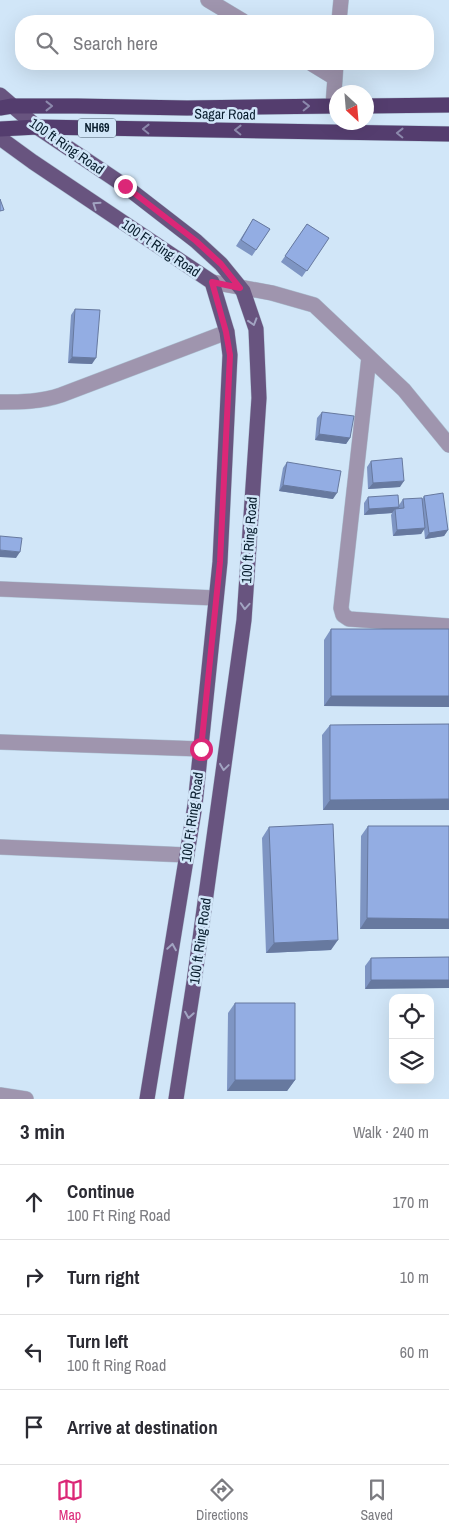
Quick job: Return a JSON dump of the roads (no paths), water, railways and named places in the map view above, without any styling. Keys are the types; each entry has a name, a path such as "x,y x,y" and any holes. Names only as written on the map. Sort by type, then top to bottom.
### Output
{"highway":[{"path":"374,106 449,104"},
{"name":"Sagar Road","path":"6,107 187,108 329,106"},
{"name":"Sagar Road","path":"0,129 37,127 449,134"}],"main road":[{"name":"100 ft Ring Road","path":"0,95 6,107 125,186 196,241 221,264 243,291 256,329 259,398 244,620 176,1099"},
{"name":"100 Ft Ring Road","path":"0,138 212,282 226,332 230,355 220,562 195,805 147,1099"}],"street":[{"path":"208,0 233,15"},
{"path":"339,15 340,0"},
{"path":"335,71 335,85"},
{"path":"212,282 272,293 314,305 404,390 449,445"},
{"path":"0,402 27,402 54,398 226,332"},
{"path":"368,357 341,608 343,615 348,619 449,626"},
{"path":"0,589 216,598"},
{"path":"0,742 201,749"},
{"path":"0,847 187,856"},
{"path":"0,1095 26,1099"}]}
